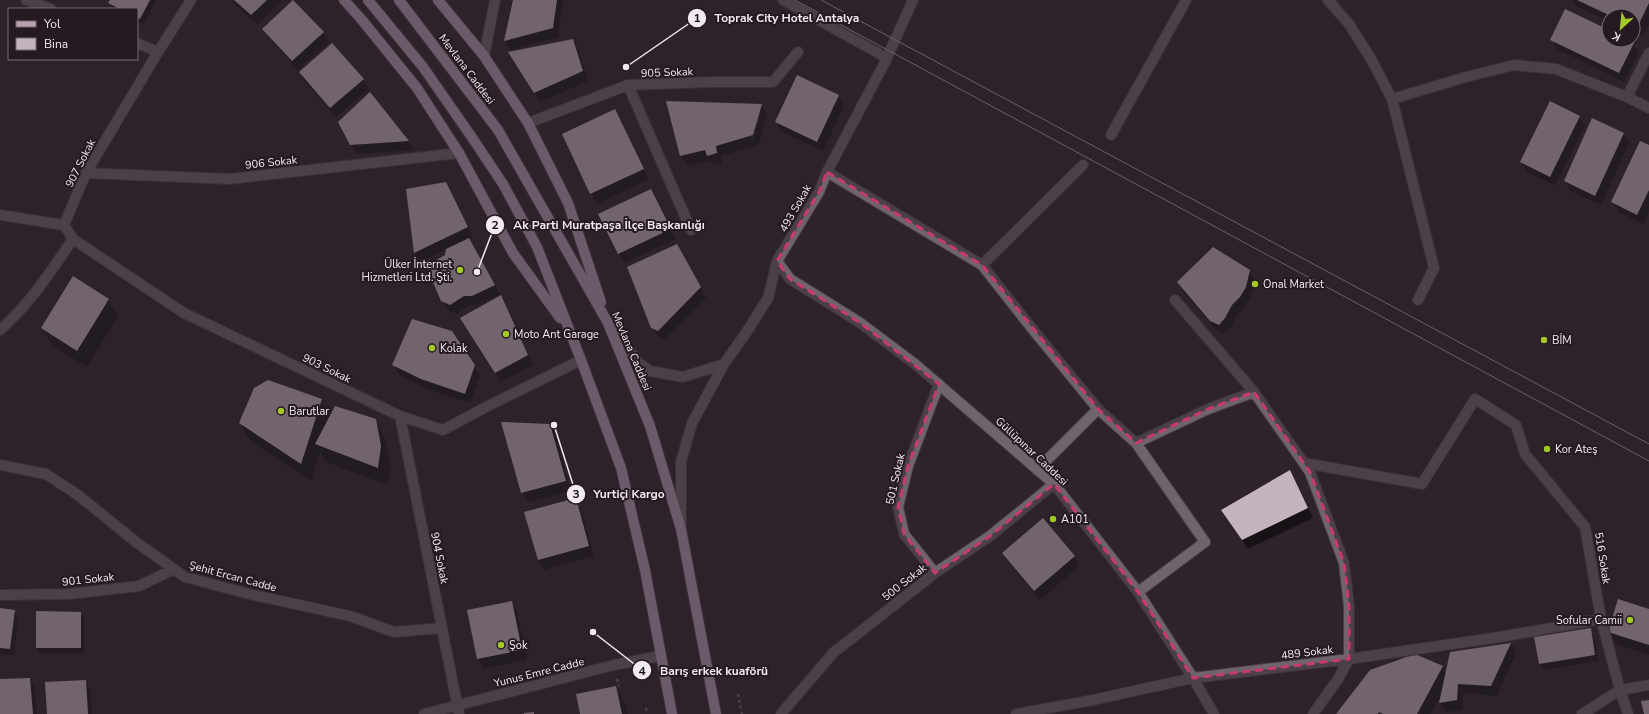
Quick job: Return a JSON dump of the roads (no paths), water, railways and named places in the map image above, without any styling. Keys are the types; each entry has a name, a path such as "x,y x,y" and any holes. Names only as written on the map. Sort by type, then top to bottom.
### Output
{"main road":[{"path":"344,0 417,88 459,153 513,253 570,331"},
{"path":"368,0 423,67 503,184 537,247 621,468 645,570 672,714"},
{"name":"Mevlana Caddesi","path":"399,0 498,130 608,323 650,426 681,529 716,714"},
{"path":"438,0 484,56 528,123 568,203 608,323"}],"street":[{"path":"26,0 48,8"},
{"name":"907 Sokak","path":"64,225 86,173 158,52 191,0"},
{"path":"484,56 495,0"},
{"path":"783,0 886,60"},
{"name":"493 Sokak","path":"681,529 681,462 692,423 724,364 768,298 777,261 819,192 827,172 886,60 914,0"},
{"path":"1111,135 1186,0"},
{"path":"1328,0 1348,24 1372,59 1392,99 1434,268 1418,300"},
{"path":"138,43 158,52"},
{"name":"905 Sokak","path":"528,123 628,85 711,82 773,82 798,52"},
{"path":"1627,97 1649,53"},
{"path":"1392,99 1466,77 1514,65 1556,69 1627,97 1649,108"},
{"path":"628,85 691,230"},
{"name":"906 Sokak","path":"86,173 230,179 459,153"},
{"path":"982,266 1083,165"},
{"path":"827,172 982,266 1098,409 1136,443 1205,542 1138,592"},
{"path":"0,215 64,225 73,238 45,280 15,317 0,330"},
{"name":"903 Sokak","path":"73,238 184,313 400,416 443,430 581,360"},
{"name":"Güllüpınar Caddesi","path":"777,261 790,279 859,322 939,384 1054,484 1138,592 1193,678 1214,714"},
{"path":"1175,300 1254,392 1310,472 1344,563 1349,606 1349,659 1338,679 1313,714"},
{"path":"608,323 639,363 650,371 683,377 724,364"},
{"name":"501 Sokak","path":"935,573 904,534 898,507 908,466 939,384"},
{"path":"1136,443 1208,409 1254,392"},
{"name":"516 Sokak","path":"1304,463 1422,484 1475,399 1516,425 1526,454 1586,527 1601,619 1628,714"},
{"path":"1037,470 1098,409"},
{"name":"904 Sokak","path":"400,416 458,709"},
{"name":"Şehit Ercan Cadde","path":"0,465 46,474 78,495 136,542 185,577 253,596 350,616 394,632 442,628"},
{"name":"500 Sokak","path":"781,714 833,653 935,573 990,536 1054,484"},
{"name":"901 Sokak","path":"0,595 69,594 138,586 174,570"},
{"name":"489 Sokak","path":"1016,714 1093,700 1193,678 1349,659 1500,637 1601,619"},
{"name":"Yunus Emre Cadde","path":"424,714 458,709 614,665 660,656"},
{"path":"1582,714 1620,690 1649,685"}],"tram line":[{"path":"795,0 1649,461"},
{"path":"821,0 1649,444"}],"place":[{"name":"Toprak City Hotel Antalya","path":"626,67"},
{"name":"Ülker İnternet Hizmetleri Ltd. Şti.","path":"460,270"},
{"name":"Ak Parti Muratpaşa İlçe Başkanlığı","path":"477,272"},
{"name":"Onal Market","path":"1255,284"},
{"name":"Moto Ant Garage","path":"506,334"},
{"name":"BİM","path":"1544,340"},
{"name":"Kolak","path":"432,348"},
{"name":"Barutlar","path":"281,411"},
{"name":"Yurtiçi Kargo","path":"554,425"},
{"name":"Kor Ateş","path":"1547,449"},
{"name":"A101","path":"1053,519"},
{"name":"Sofular Camii","path":"1630,620"},
{"name":"Barış erkek kuaförü","path":"593,632"},
{"name":"Şok","path":"501,645"}]}
